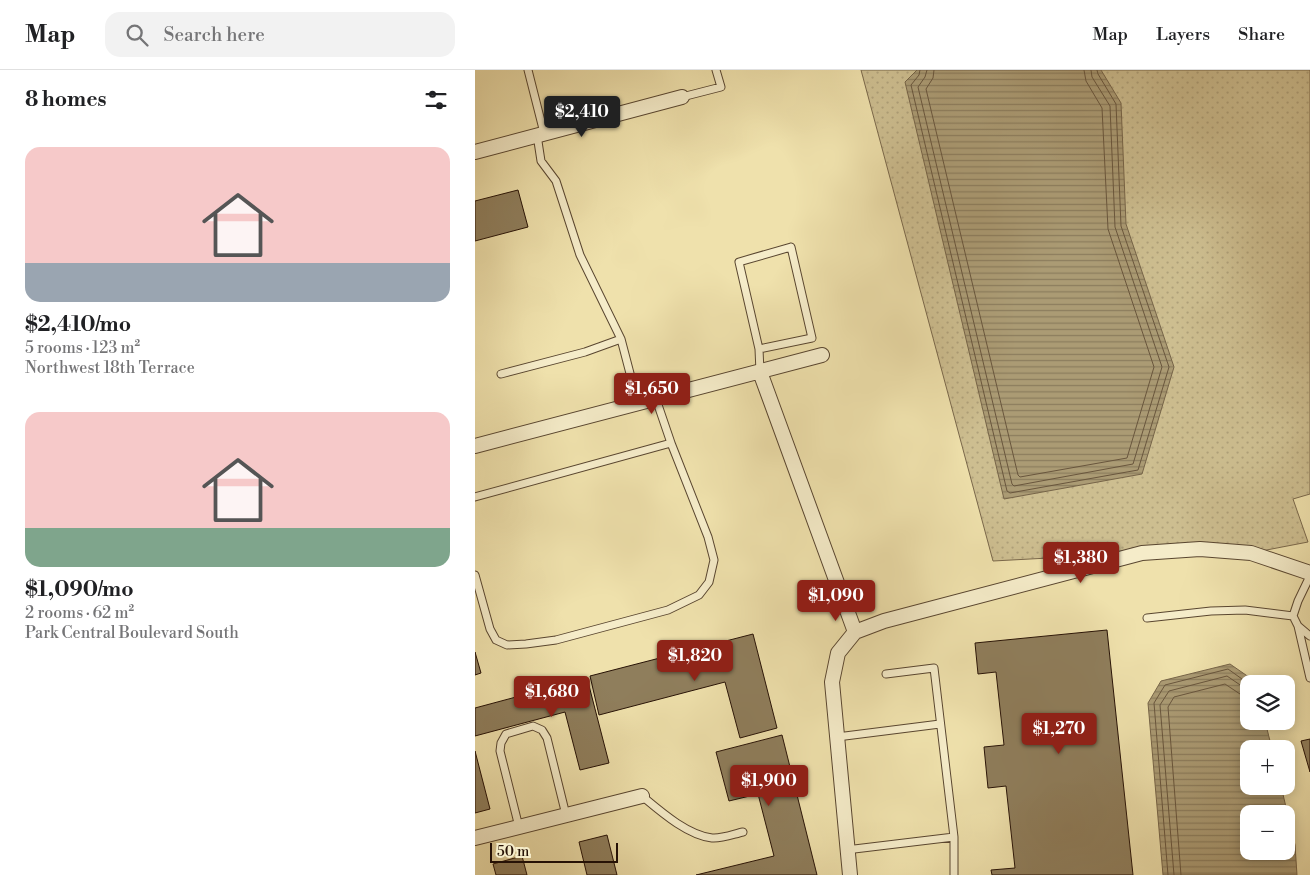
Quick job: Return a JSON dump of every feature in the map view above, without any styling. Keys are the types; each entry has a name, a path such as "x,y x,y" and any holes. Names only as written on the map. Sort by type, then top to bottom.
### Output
{"street":[{"path":"475,152 682,97"},
{"path":"475,446 822,355"},
{"path":"760,372 855,632"},
{"path":"850,875 846,850 832,682 839,653 855,632 885,621 1142,553 1200,549 1251,553 1310,574"},
{"path":"475,838 642,796"}],"lane":[{"path":"528,70 540,134 541,161 556,180 580,255 621,338 638,404"},
{"path":"682,97 721,87 717,70"},
{"path":"759,349 811,338 791,247 739,262 759,349 760,372"},
{"path":"501,374 585,352 621,338"},
{"path":"475,575 490,629 496,640 507,645 556,640 669,610 699,595 709,582 713,571 714,560 712,550 656,399"},
{"path":"475,497 671,443"},
{"path":"1310,574 1293,616 1298,626 1310,678"},
{"path":"1147,618 1211,610 1245,610 1293,616"},
{"path":"1298,626 1310,636"},
{"path":"886,674 934,668 953,837 954,875"},
{"path":"837,737 940,724"},
{"path":"519,827 499,751 506,734 533,726 542,730 547,738 566,815"},
{"path":"642,796 664,814 693,832 713,838 743,832"},
{"path":"846,850 953,837"}],"shaded area":[{"path":"861,70 1310,70 1310,494 1293,499 1308,542 1251,553 1142,553 993,561"}],"water":[{"path":"917,70 1101,70 1121,103 1126,224 1174,367 1142,474 1004,499 905,82"},
{"path":"1230,664 1246,675 1240,675 1240,730 1267,730 1270,740 1240,740 1240,795 1283,795 1286,805 1240,805 1240,860 1295,860 1295,845 1297,875 1163,875 1148,703 1161,681"}],"building":[{"path":"518,190 528,227 475,241 475,201"},
{"path":"1107,630 1133,875 992,875 991,870 1015,868 1006,786 988,788 984,747 1004,745 996,672 978,674 975,643"},
{"path":"753,634 777,728 740,738 725,682 599,715 590,676"},
{"path":"475,652 481,673 475,675"},
{"path":"587,678 609,763 580,770 565,712 475,736 475,708"},
{"path":"782,735 817,875 696,875 774,856 758,794 729,801 716,752"},
{"path":"1310,739 1310,772 1301,741"},
{"path":"475,751 490,809 475,813"},
{"path":"607,835 617,875 587,875 579,842"},
{"path":"522,856 527,875 496,875 493,864"}]}
